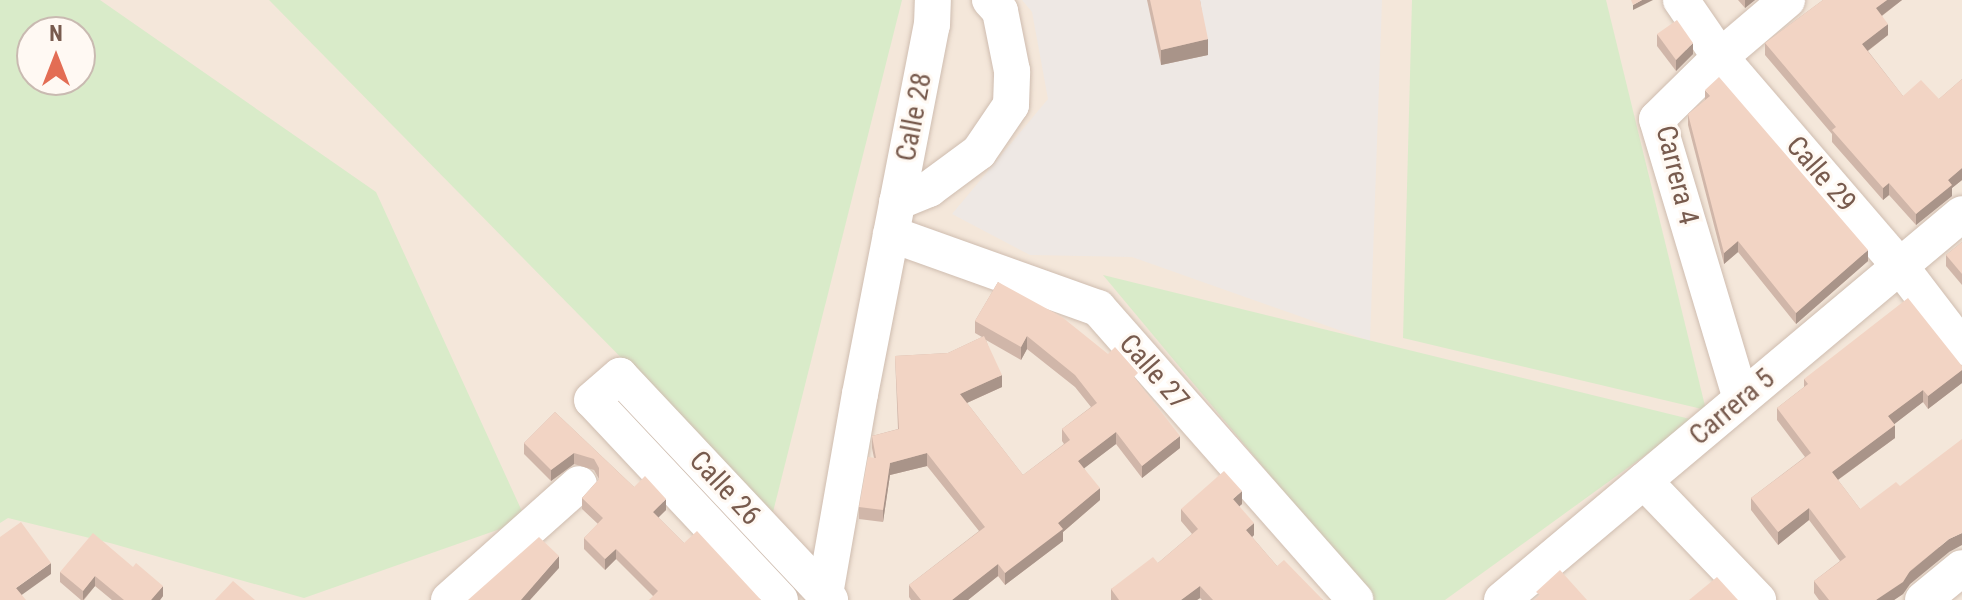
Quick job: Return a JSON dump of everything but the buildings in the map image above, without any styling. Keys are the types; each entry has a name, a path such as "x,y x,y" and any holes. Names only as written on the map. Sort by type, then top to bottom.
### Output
{"street":[{"name":"Calle 28","path":"827,598 894,218 932,25 933,0"},
{"path":"894,218 979,152 1011,105 1012,71 1000,11 990,0"},
{"name":"Calle 29","path":"1681,0 1720,57 1900,266 1962,347"},
{"name":"Carrera 4","path":"1741,399 1657,119 1720,57 1787,0"},
{"name":"Carrera 5","path":"1502,600 1962,214"},
{"name":"Calle 27","path":"894,218 1098,308 1355,600"},
{"name":"Calle 26","path":"780,600 592,400 620,376 827,598"},
{"path":"1644,481 1758,600"},
{"path":"449,600 579,484"},
{"path":"1923,600 1962,568"}],"shaded area":[{"path":"0,0 1962,0 1962,600 0,600"},
{"path":"1022,0 1382,0 1370,341 1132,257 1030,255 952,214 1048,99 1032,12"}],"green space":[{"path":"0,0 100,0 376,192 526,520 304,598 110,543 8,518 0,523"},
{"path":"269,0 902,0 773,512"},
{"path":"1412,0 1606,0 1706,410 1403,338"},
{"path":"1103,275 1694,420 1445,600 1374,600"}]}
